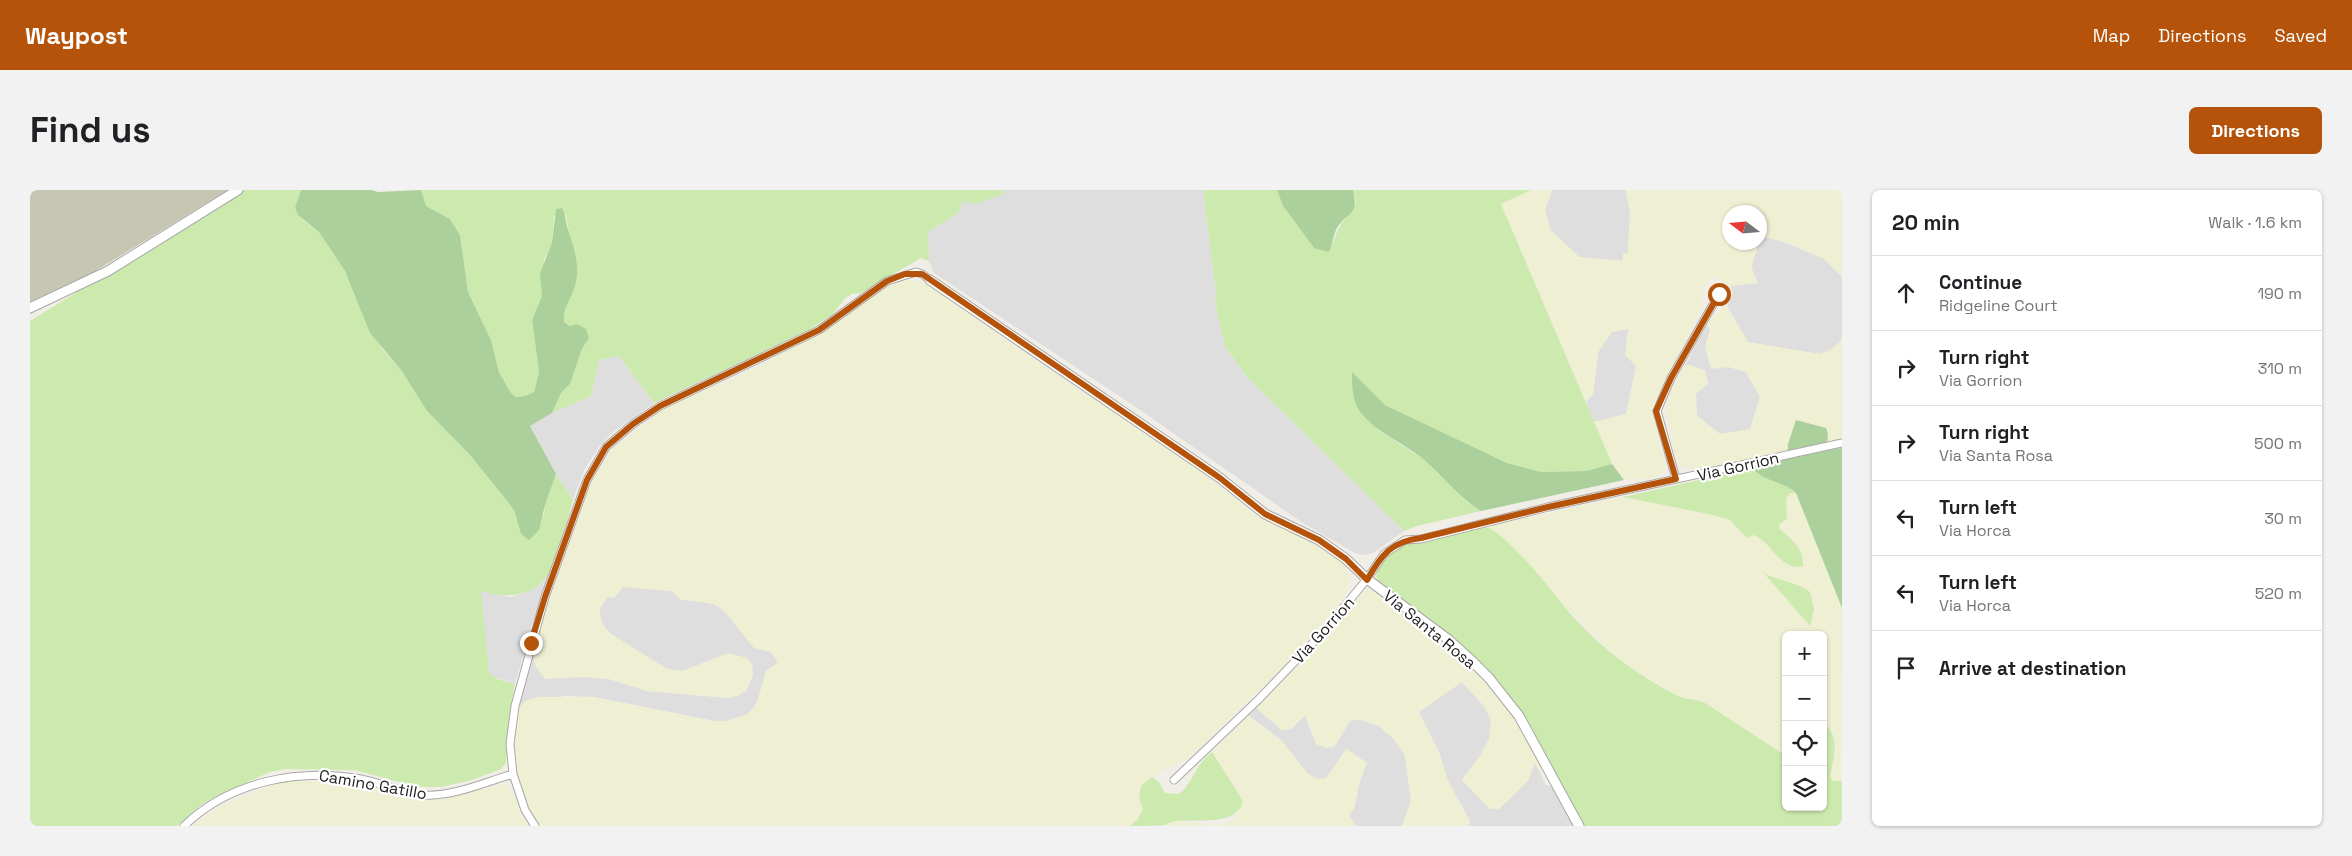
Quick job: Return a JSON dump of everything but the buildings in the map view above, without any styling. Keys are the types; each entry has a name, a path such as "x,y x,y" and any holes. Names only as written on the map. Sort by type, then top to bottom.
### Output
{"street":[{"path":"30,308 108,271 238,190"},
{"path":"535,826 525,810 513,774 510,744 515,706 527,656 545,597 587,480 606,447 633,424 660,406 819,330 887,281 916,272 930,280"},
{"name":"Via Santa Rosa","path":"930,280 1220,478 1265,514 1319,540 1346,559 1367,580 1448,640 1489,678 1519,716 1579,826"},
{"path":"1676,479 1656,411 1671,378 1719,294"},
{"name":"Via Gorrion","path":"1174,780 1318,637 1367,580 1384,554 1405,540 1421,538 1548,507 1842,443"},
{"name":"Camino Gatillo","path":"184,826 208,806 248,788 293,775 314,774 359,779 423,794 436,794 513,774"}],"shaded area":[{"path":"30,190 228,190 30,311"},
{"path":"1003,190 1203,190 1216,294 1215,304 1225,346 1246,376 1404,531 1373,553 1364,555 1355,553 1303,523 1137,408 934,273 929,261 928,232 958,213 963,201 1004,194"},
{"path":"1531,190 1552,190 1545,210 1550,229 1579,257 1622,261 1623,254 1628,253 1630,213 1626,190 1842,190 1842,277 1824,259 1787,243 1767,237 1767,205 1722,205 1722,250 1757,250 1751,267 1758,283 1730,286 1718,278 1711,278 1706,283 1702,292 1701,306 1693,327 1663,382 1651,410 1666,467 1662,473 1653,478 1624,480 1612,464 1594,422 1626,414 1636,366 1625,355 1629,329 1612,332 1598,352 1593,394 1586,402 1501,203"},
{"path":"1552,190 1626,190 1630,213 1628,253 1622,261 1579,257 1550,229 1545,210"},
{"path":"1767,238 1787,243 1824,259 1842,277 1842,337 1840,342 1830,350 1820,354 1748,342 1727,306 1733,293 1730,286 1758,283 1751,267 1756,250 1767,250"},
{"path":"906,279 923,282 1017,348 1195,467 1255,515 1325,549 1341,562 1347,570 1349,579 1348,589 1334,610 1286,664 1189,758 1159,773 1141,786 1139,798 1143,808 1138,819 1130,826 540,826 526,805 518,782 515,762 514,737 518,708 527,700 539,697 594,697 714,721 726,721 746,715 753,709 766,671 778,662 771,652 754,648 721,607 714,604 680,599 672,591 623,587 614,598 608,597 599,608 602,624 611,634 667,669 683,671 728,653 747,658 752,664 753,676 746,691 729,698 647,691 609,679 586,677 545,679 536,667 533,655 541,623 591,483 602,464 613,449 666,407 742,375 801,344 837,323 890,284"},
{"path":"1727,306 1748,342 1820,354 1830,350 1840,342 1842,337 1842,439 1827,440 1828,434 1796,420 1788,444 1788,450 1701,471 1680,466 1674,453 1666,410 1669,393 1685,366 1690,365 1705,370 1708,384 1696,394 1697,416 1720,434 1750,429 1760,397 1746,372 1729,367 1711,369 1705,348 1710,330 1707,324 1722,308"},
{"path":"1707,324 1710,330 1705,348 1729,367 1746,372 1760,397 1750,430 1720,434 1697,416 1695,394 1708,384 1705,371 1690,365 1685,366"},
{"path":"1629,328 1626,342 1636,366 1626,414 1594,422 1586,402 1593,394 1598,352 1612,332"},
{"path":"619,356 654,403 613,432 600,445 584,470 573,500 556,474 530,426 552,413 591,396 599,360"},
{"path":"1790,493 1796,493 1842,608 1841,781 1833,781 1830,777 1836,751 1833,731 1827,727 1827,631 1782,631 1782,753 1705,703 1695,698 1681,698 1619,660 1561,602 1507,542 1484,527 1623,497 1730,520 1747,538 1753,535 1760,537 1782,561 1797,568 1803,557 1799,548 1792,538 1779,528 1780,524 1787,517 1786,499","holes":["1765,574 1773,579 1803,587 1810,592 1814,609 1810,625"]},
{"path":"556,559 532,625 515,684 491,676 489,673 480,591 510,597 525,593"},
{"path":"623,587 672,591 680,599 714,604 727,613 754,647 771,652 778,663 766,671 758,700 753,709 746,715 726,721 714,721 594,697 564,696 518,708 533,655 536,667 586,677 609,679 647,691 729,698 753,676 752,664 728,653 683,671 667,669 611,634 602,624 599,609 608,597 614,598"},
{"path":"1371,589 1378,591 1473,666 1507,707 1530,739 1543,764 1540,773 1535,763 1528,781 1499,809 1490,809 1462,780 1480,756 1489,739 1491,720 1483,705 1462,682 1419,712 1440,754 1448,781 1470,821 1468,826 1402,826 1411,800 1405,756 1394,739 1379,726 1359,719 1350,721 1334,747 1326,748 1316,744 1305,715 1291,729 1282,730 1256,708 1310,654 1364,592"},
{"path":"1462,682 1483,705 1491,719 1489,739 1480,756 1462,779 1535,763 1546,785 1553,787 1575,826 1468,826 1470,821 1448,781 1419,712"},
{"path":"1256,708 1282,730 1291,729 1305,715 1316,744 1334,747 1350,721 1359,719 1379,726 1394,739 1405,756 1411,800 1402,826 1356,826 1349,815 1354,808 1360,781 1367,763 1346,749 1326,779 1317,779 1307,773 1282,741 1249,716"},
{"path":"1249,716 1282,741 1307,773 1317,779 1326,778 1347,749 1367,763 1360,781 1354,809 1349,815 1356,826 1217,826 1234,821 1243,801 1212,752"},
{"path":"296,780 371,785 417,798 437,799 504,784 509,786 529,826 192,826 222,806 271,785"},
{"path":"1174,821 1188,822 1217,826 1164,826"}],"green space":[{"path":"243,190 301,190 295,207 304,221 319,232 345,271 362,312 382,349 401,370 427,411 470,455 514,510 521,534 544,515 545,505 556,474 573,500 556,558 548,574 538,585 524,593 505,595 481,591 489,672 497,679 515,684 509,716 506,763 501,769 472,780 441,787 413,786 355,770 285,769 270,772 202,804 177,826 30,826 30,321"},
{"path":"301,190 371,190 378,192 421,190 426,206 450,219 460,235 468,292 491,340 499,372 510,392 516,397 534,392 539,372 532,320 542,296 540,274 552,242 556,209 562,208 577,265 576,281 566,308 564,322 570,326 577,324 586,329 589,338 582,349 570,384 561,393 552,413 530,426 556,474 545,505 539,530 529,540 521,534 514,510 470,455 427,411 401,370 370,333 345,271 319,232 298,215 295,207"},
{"path":"421,190 1003,190 1004,194 976,204 963,201 958,213 928,232 929,261 921,258 861,293 852,294 845,298 833,314 807,331 654,403 619,356 599,360 591,396 552,413 561,393 570,384 582,349 589,338 577,324 570,326 564,322 565,310 577,277 576,261 566,214 554,216 552,242 544,260 542,296 532,320 539,372 534,392 516,397 510,393 499,372 491,340 468,292 460,235 450,219 426,206"},
{"path":"1203,190 1277,190 1283,206 1314,248 1333,244 1340,227 1356,202 1353,190 1531,190 1501,204 1612,464 1586,471 1541,472 1507,463 1385,405 1352,373 1378,430 1423,459 1467,502 1481,511 1417,526 1404,531 1246,376 1225,346 1215,303 1216,294"},
{"path":"1277,190 1353,190 1355,205 1337,228 1329,252 1314,248 1283,206"},
{"path":"1352,372 1385,405 1507,463 1541,472 1586,471 1612,464 1624,480 1481,511 1458,493 1423,459 1381,431 1366,418 1359,410 1355,401 1352,387"},
{"path":"1796,420 1826,428 1828,434 1827,446 1830,449 1842,448 1842,608 1796,493 1785,486 1767,479 1753,468 1787,459 1788,444"},
{"path":"1753,468 1767,479 1785,486 1796,493 1790,493 1786,499 1787,518 1780,524 1779,528 1799,549 1803,559 1803,566 1795,567 1788,564 1759,538 1753,535 1747,538 1730,520 1623,497"},
{"path":"1484,527 1501,536 1535,570 1571,615 1614,655 1646,678 1680,697 1705,703 1782,753 1782,811 1827,811 1827,727 1833,734 1835,748 1830,777 1833,781 1842,781 1842,826 1583,826 1531,727 1505,692 1378,581 1376,576 1379,567 1391,553 1404,545"},
{"path":"1763,572 1805,588 1810,592 1814,609 1810,626"},
{"path":"1212,752 1243,801 1234,814 1217,820 1174,821 1166,825 1130,826 1138,819 1143,809 1139,798 1141,786 1152,777 1159,782 1165,793 1179,794 1202,762"}],"route":[{"path":"531,643 545,597 587,480 606,447 633,424 660,406 819,330 887,281 905,274 916,272 922,274 1220,478 1265,514 1319,540 1346,559 1367,580 1384,554 1405,540 1421,538 1548,507 1615,494 1676,479 1656,411 1671,378 1719,294"}]}
